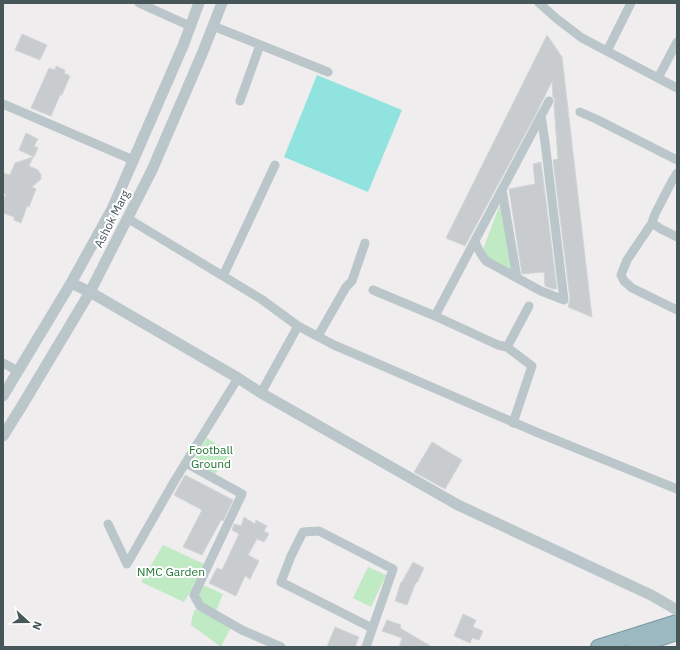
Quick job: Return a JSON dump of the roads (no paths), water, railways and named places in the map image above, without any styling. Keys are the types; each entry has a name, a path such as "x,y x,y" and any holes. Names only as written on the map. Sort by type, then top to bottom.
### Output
{"highway":[{"path":"598,647 677,622"},
{"path":"634,647 677,633"}],"street":[{"path":"139,3 190,26"},
{"name":"Ashok Marg","path":"3,396 71,283 112,209 183,46 199,3"},
{"name":"Ashok Marg","path":"3,436 24,404 90,292 152,170 202,54 222,3"},
{"path":"539,3 582,38 677,88"},
{"path":"607,51 631,3"},
{"path":"213,26 328,72"},
{"path":"658,78 677,42"},
{"path":"240,101 260,45"},
{"path":"435,316 549,101"},
{"path":"3,104 133,160"},
{"path":"580,112 677,160"},
{"path":"475,242 482,257 486,260 541,291 564,300 541,116"},
{"path":"222,276 275,165"},
{"path":"677,173 658,208 652,223 627,260 622,275 624,281 632,288 677,310"},
{"path":"502,190 517,278"},
{"path":"127,218 261,299 298,326 334,345 513,423 677,489"},
{"path":"652,223 677,237"},
{"path":"318,336 346,287 352,281 365,243"},
{"path":"71,283 90,292 238,378 261,393 458,505 652,595 677,610"},
{"path":"373,290 498,345 507,347 532,366 513,423"},
{"path":"507,347 528,306"},
{"path":"261,393 298,326"},
{"path":"3,363 18,371"},
{"path":"108,524 127,564 174,480 238,378"},
{"path":"186,463 242,494 194,595 200,606 242,630 280,647"},
{"path":"366,647 393,569 319,531 303,532 291,556 281,582 372,628"}],"water":[{"path":"317,75 402,110 368,192 284,157"}],"park label":[{"name":"Football Ground","path":"211,457"},
{"name":"NMC Garden","path":"171,572"}]}
